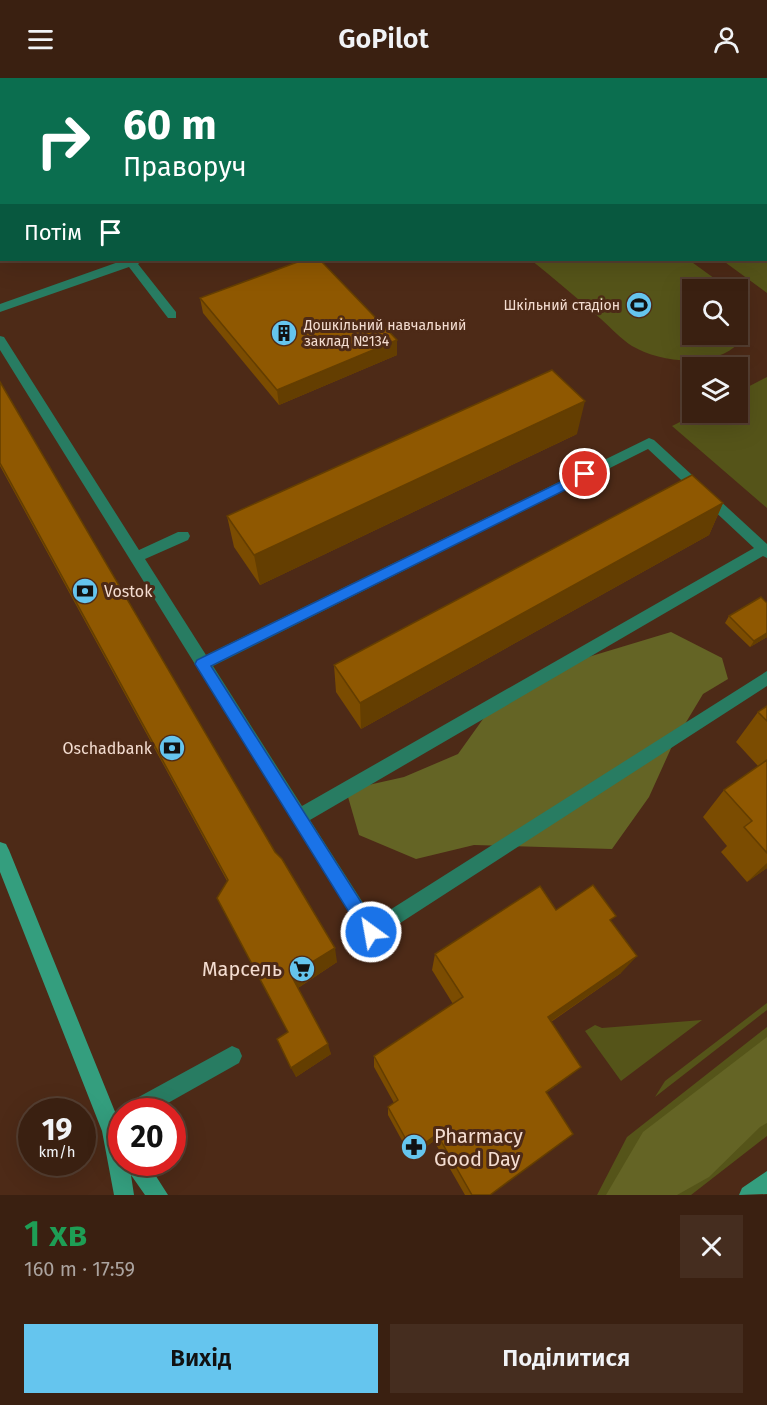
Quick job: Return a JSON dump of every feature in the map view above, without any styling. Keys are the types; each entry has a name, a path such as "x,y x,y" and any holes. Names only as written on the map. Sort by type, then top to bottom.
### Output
{"main road":[{"path":"0,850 108,1110"},
{"path":"122,1176 124,1195"},
{"path":"144,1176 158,1195"},
{"path":"749,1195 767,1181"}],"lane":[{"path":"0,308 130,261"},
{"path":"134,261 172,315"},
{"path":"0,340 371,932 767,678"},
{"path":"202,664 648,443 766,550 299,818"},
{"path":"136,557 183,536"},
{"path":"156,1098 232,1056"}],"shaded area":[{"name":"Шкільний стадіон","path":"532,261 690,261 715,279 682,279 682,345 736,345 717,356 682,357 682,360 644,352 628,343"},
{"path":"723,261 767,261 767,293"},
{"path":"767,377 767,508 672,426 682,421 682,423 748,423 748,387"},
{"path":"671,632 722,658 728,679 703,694 673,744 649,797 612,849 474,845 416,859 359,835 346,790 404,777 458,754 488,712 575,661"},
{"path":"767,1003 767,1010 655,1097 665,1081"},
{"path":"702,1020 621,1081 585,1031 595,1025 602,1028"},
{"path":"767,1027 767,1136 691,1195 597,1195 627,1137"},
{"path":"767,1037 767,1123 760,1127 709,1177 677,1195 606,1195 643,1132"}],"building":[{"path":"300,261 321,261 397,340 277,390 200,298"},
{"path":"552,370 585,401 254,555 227,516"},
{"path":"0,382 275,852 282,859 335,948 291,975 328,1044 291,1068 277,1039 288,1032 217,898 228,880 0,463"},
{"path":"692,475 723,503 360,703 334,665"},
{"path":"761,597 767,603 767,633 754,641 729,616"},
{"path":"767,706 767,721 758,712"},
{"path":"767,760 767,853 744,827 752,821 724,790"},
{"path":"593,885 616,916 610,920 637,956 548,1017 581,1067 546,1092 573,1134 490,1195 472,1195 437,1134 413,1152 388,1107 398,1100 374,1056 463,997 435,954 540,886 556,910"}],"place":[{"name":"Шкільний стадіон","path":"639,305"},
{"name":"Дошкільний навчальний заклад №134","path":"284,333"},
{"name":"Vostok","path":"85,591"},
{"name":"Oschadbank","path":"172,748"},
{"name":"Марсель","path":"302,969"},
{"name":"Pharmacy Good Day","path":"414,1147"}],"route":[{"path":"371,932 202,664 585,474"}]}
